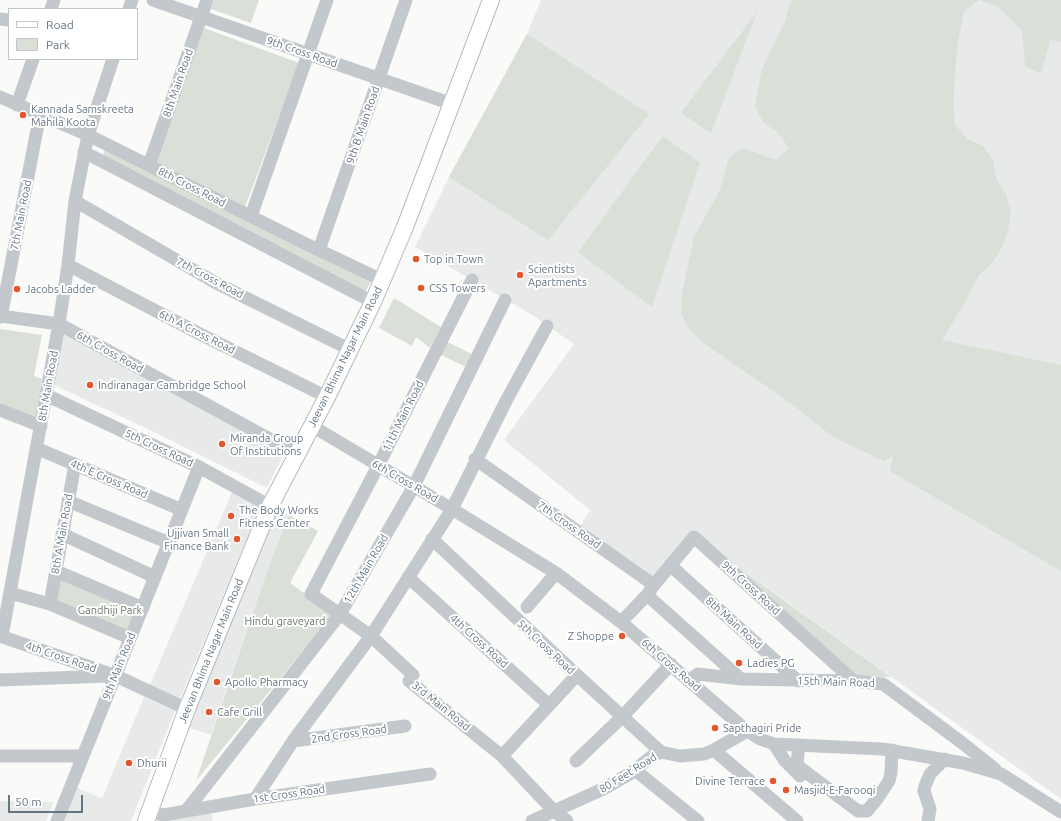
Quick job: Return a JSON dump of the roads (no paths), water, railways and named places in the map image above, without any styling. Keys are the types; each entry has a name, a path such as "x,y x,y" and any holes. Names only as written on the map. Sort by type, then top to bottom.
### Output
{"main road":[{"name":"Jeevan Bhima Nagar Main Road","path":"148,817 187,709 270,506 327,397 373,302 405,227 491,0"}],"street":[{"name":"9th Cross Road","path":"153,0 452,104"},
{"name":"8th Main Road","path":"149,165 207,0"},
{"path":"251,216 328,0"},
{"name":"9th B Main Road","path":"319,250 406,0"},
{"path":"17,104 33,60"},
{"path":"88,135 112,60"},
{"name":"8th Cross Road","path":"0,97 88,135 304,243 382,280"},
{"name":"7th Main Road","path":"1,316 40,114"},
{"name":"8th Main Road","path":"1,636 59,324 68,265 75,201 88,135"},
{"path":"84,152 373,302"},
{"name":"7th Cross Road","path":"75,201 216,283 349,349"},
{"path":"278,252 304,243"},
{"name":"6th A Cross Road","path":"68,265 200,334 327,397"},
{"name":"11th Main Road","path":"311,594 378,466 472,280"},
{"name":"12th Main Road","path":"186,811 340,614 414,486 505,300"},
{"name":"6th Cross Road","path":"1,316 59,324 297,454"},
{"path":"255,799 293,741 371,636 452,509 475,459 548,326"},
{"name":"5th Cross Road","path":"46,395 199,467 270,506"},
{"path":"0,410 41,426"},
{"name":"6th Cross Road","path":"312,426 414,486 556,573 621,622 690,680 747,731 760,739 774,744 861,747 892,750 945,759 978,767 1001,774 1061,812"},
{"name":"4th E Cross Road","path":"36,448 182,510"},
{"name":"7th Cross Road","path":"475,459 650,590 741,679"},
{"name":"8th A Main Road","path":"50,604 75,464"},
{"name":"9th Main Road","path":"57,821 199,467"},
{"path":"68,501 169,542"},
{"path":"62,534 155,577"},
{"name":"9th Cross Road","path":"650,590 694,537 854,681"},
{"name":"5th Cross Road","path":"432,539 622,717 662,752"},
{"name":"8th Main Road","path":"670,565 798,681"},
{"path":"56,571 143,608"},
{"path":"527,607 556,573"},
{"name":"4th Cross Road","path":"408,577 549,705"},
{"path":"621,622 650,590"},
{"path":"10,593 50,604 130,638"},
{"name":"3rd Main Road","path":"311,594 371,636 413,675 409,681 502,756 554,811 567,821"},
{"name":"4th Cross Road","path":"1,636 116,676 187,709"},
{"path":"576,761 622,717 671,664"},
{"name":"15th Main Road","path":"690,680 698,674 741,679 854,681 883,684 1001,774"},
{"path":"502,756 577,675"},
{"path":"0,680 116,676"},
{"name":"2nd Cross Road","path":"293,741 405,726"},
{"name":"80 Feet Road","path":"532,821 603,789 635,770 652,756 662,752 680,756 704,754 747,731"},
{"path":"774,744 785,761 806,782 859,821"},
{"path":"799,745 797,763 802,770 858,811 867,811 877,800 889,781 891,773 892,750"},
{"path":"714,750 796,821"},
{"path":"0,756 84,756"},
{"path":"928,821 930,809 924,791 925,786 930,774 945,759"},
{"path":"635,770 698,821"},
{"name":"1st Cross Road","path":"148,817 255,799 430,774"}],"place":[{"name":"Kannada Samskreeta Mahila Koota","path":"23,115"},
{"name":"Top in Town","path":"416,259"},
{"name":"Scientists Apartments","path":"520,275"},
{"name":"CSS Towers","path":"421,288"},
{"name":"Jacobs Ladder","path":"17,289"},
{"name":"Indiranagar Cambridge School","path":"90,385"},
{"name":"Miranda Group Of Institutions","path":"222,444"},
{"name":"The Body Works Fitness Center","path":"231,516"},
{"name":"Ujjivan Small Finance Bank","path":"237,539"},
{"name":"Z Shoppe","path":"622,636"},
{"name":"Ladies PG","path":"739,663"},
{"name":"Apollo Pharmacy","path":"217,682"},
{"name":"Cafe Grill","path":"209,712"},
{"name":"Sapthagiri Pride","path":"715,728"},
{"name":"Dhurii","path":"129,763"},
{"name":"Divine Terrace","path":"773,781"},
{"name":"Masjid-E-Farooqi","path":"786,790"}],"park label":[{"name":"Gandhiji Park","path":"110,610"},
{"name":"Hindu graveyard","path":"285,621"}]}
